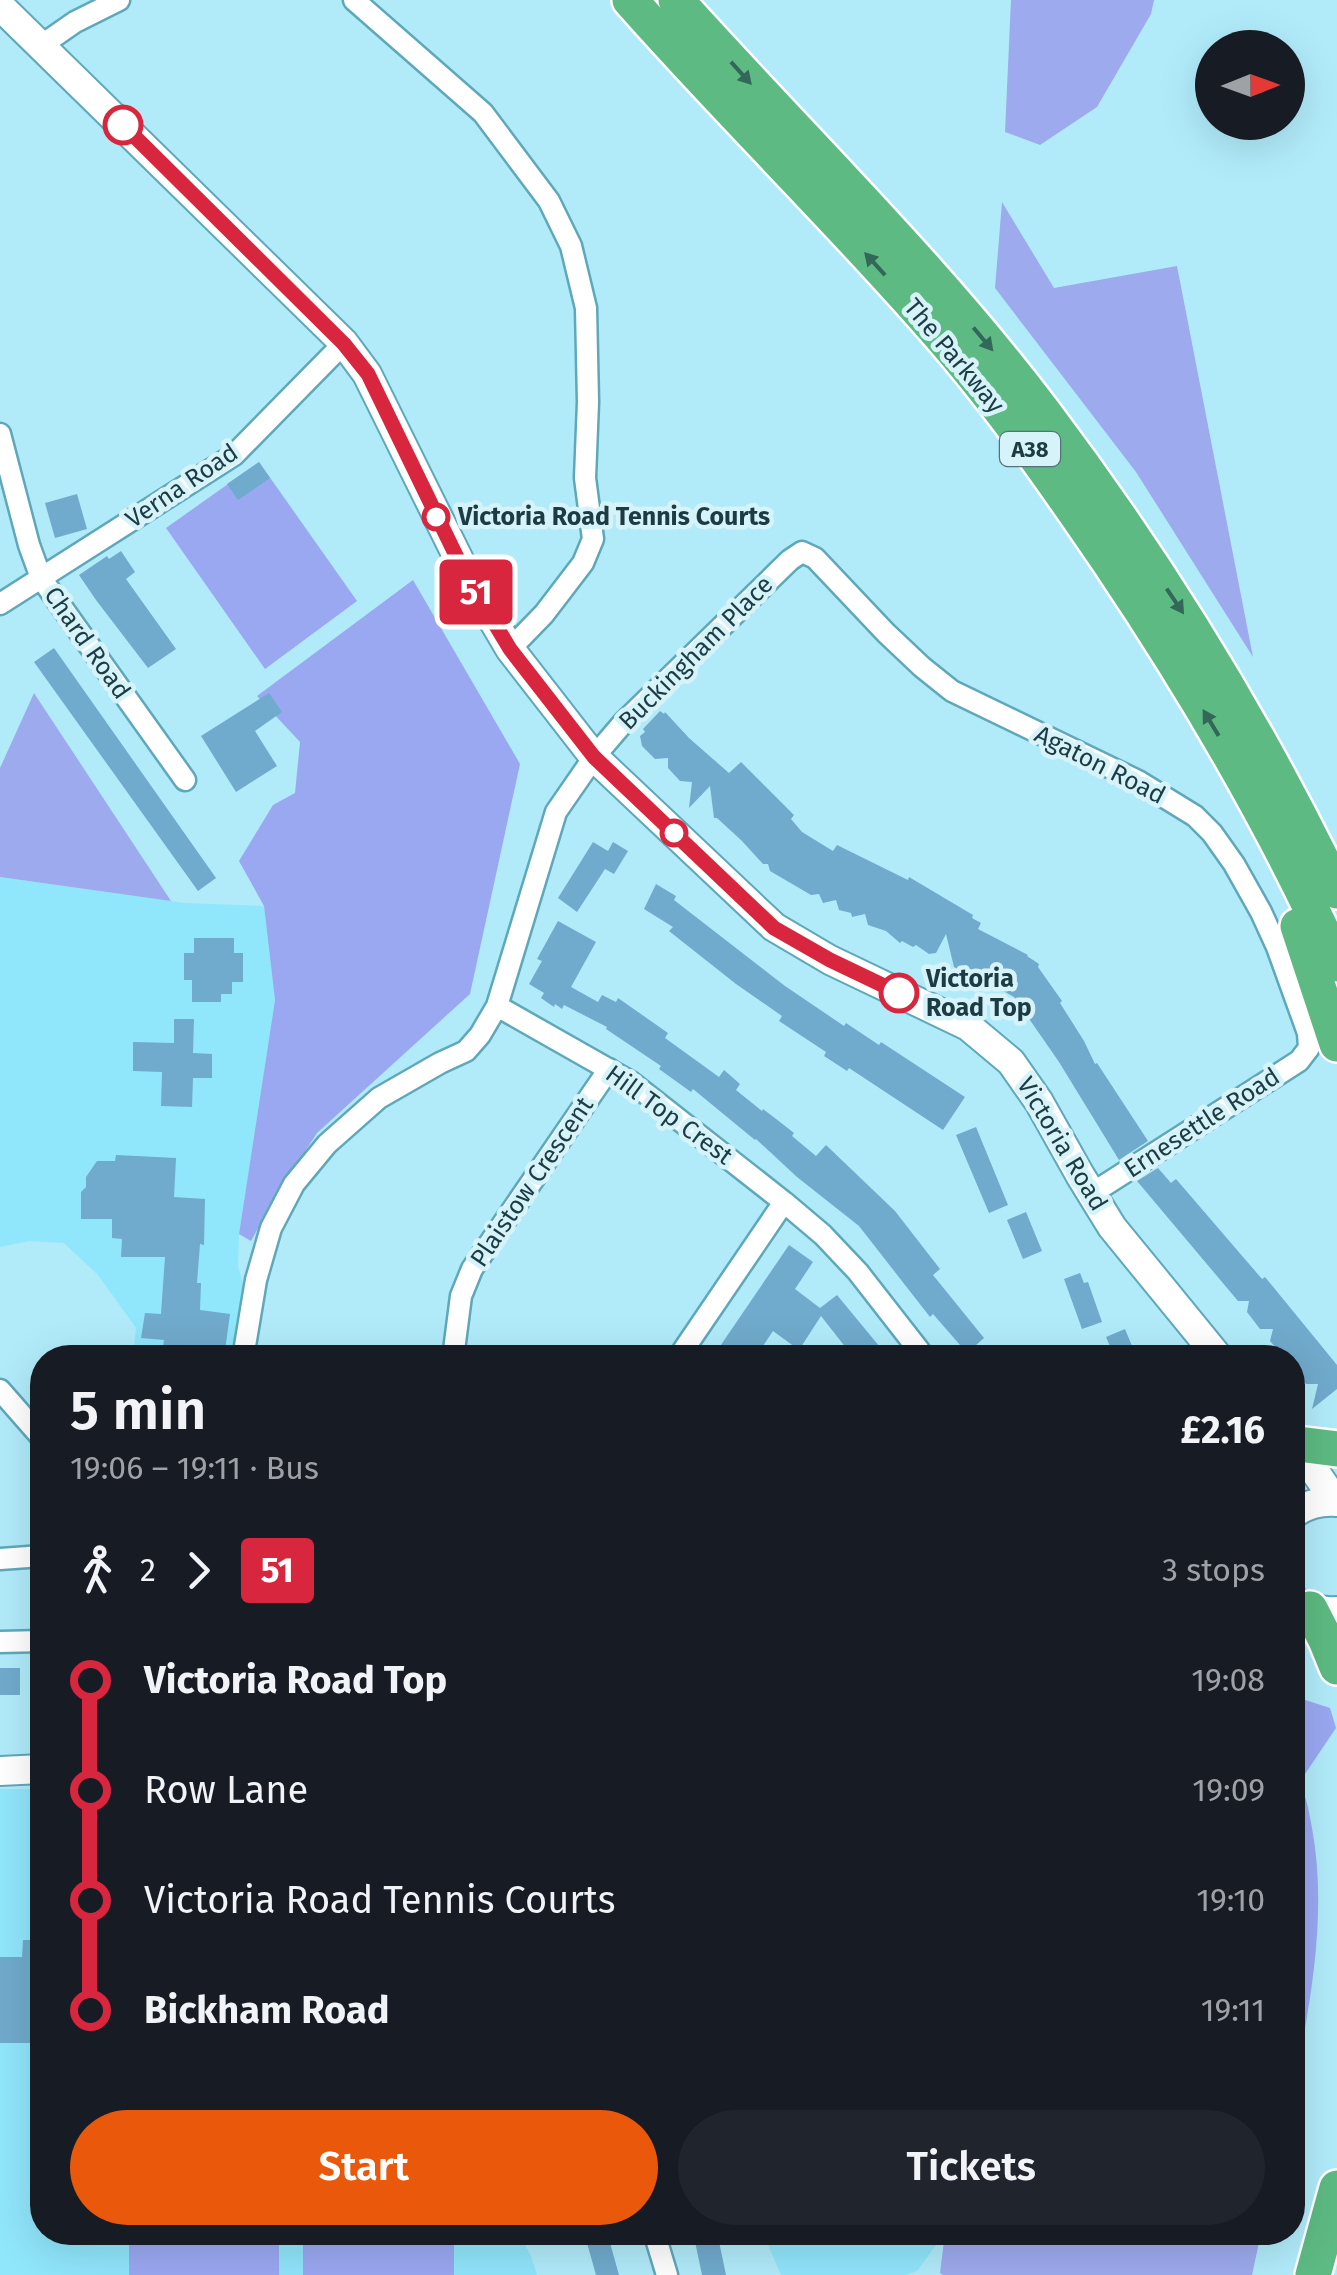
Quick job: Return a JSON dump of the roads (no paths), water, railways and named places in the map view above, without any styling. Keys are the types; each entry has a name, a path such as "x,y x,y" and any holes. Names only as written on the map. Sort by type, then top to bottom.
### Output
{"highway":[{"name":"The Parkway","path":"630,0 935,330 1040,461 1164,644 1246,782 1302,887 1337,964"},
{"name":"The Parkway","path":"676,0 948,296 1042,411 1128,528 1195,631 1249,721 1337,891"},
{"name":"A38","path":"1246,782 1300,930 1323,1046"},
{"path":"1305,1443 1337,1448"},
{"path":"1313,1606 1337,1667"},
{"path":"1313,2275 1337,2188"}],"street":[{"path":"42,45 119,0"},
{"path":"354,0 483,113 549,201 575,262 586,308 585,478 593,539 573,576 510,649"},
{"name":"Victoria Road","path":"0,6 344,344 368,374 466,576 510,649 594,757 774,928 830,960 968,1026 1011,1062 1112,1227 1208,1345"},
{"name":"Verna Road","path":"0,604 234,455 344,344"},
{"name":"Chard Road","path":"0,434 41,578 184,780"},
{"name":"Buckingham Place","path":"246,1345 256,1280 271,1228 294,1184 328,1144 379,1098 466,1051 480,1035 497,1006 556,812 624,722 802,552"},
{"name":"Agaton Road","path":"802,552 815,558 898,644 952,691 1138,781 1204,824 1234,864 1261,912 1308,1033 1323,1046"},
{"name":"Hill Top Crest","path":"497,1006 632,1082 784,1202 823,1234 915,1345"},
{"name":"Ernesettle Road","path":"1091,1194 1323,1046"},
{"name":"Plaistow Crescent","path":"454,1345 461,1296 472,1269 609,1069"},
{"path":"687,1345 784,1202"},
{"path":"0,1390 30,1424"},
{"path":"1305,1456 1336,1502"},
{"path":"1305,1507 1336,1502"},
{"path":"0,1558 30,1557"},
{"path":"0,1642 30,1641"},
{"path":"0,1771 30,1770"},
{"path":"658,2245 667,2275"}],"place":[{"name":"Victoria Road Tennis Courts","path":"436,517"},
{"name":"Victoria Road Top","path":"899,993"}]}
